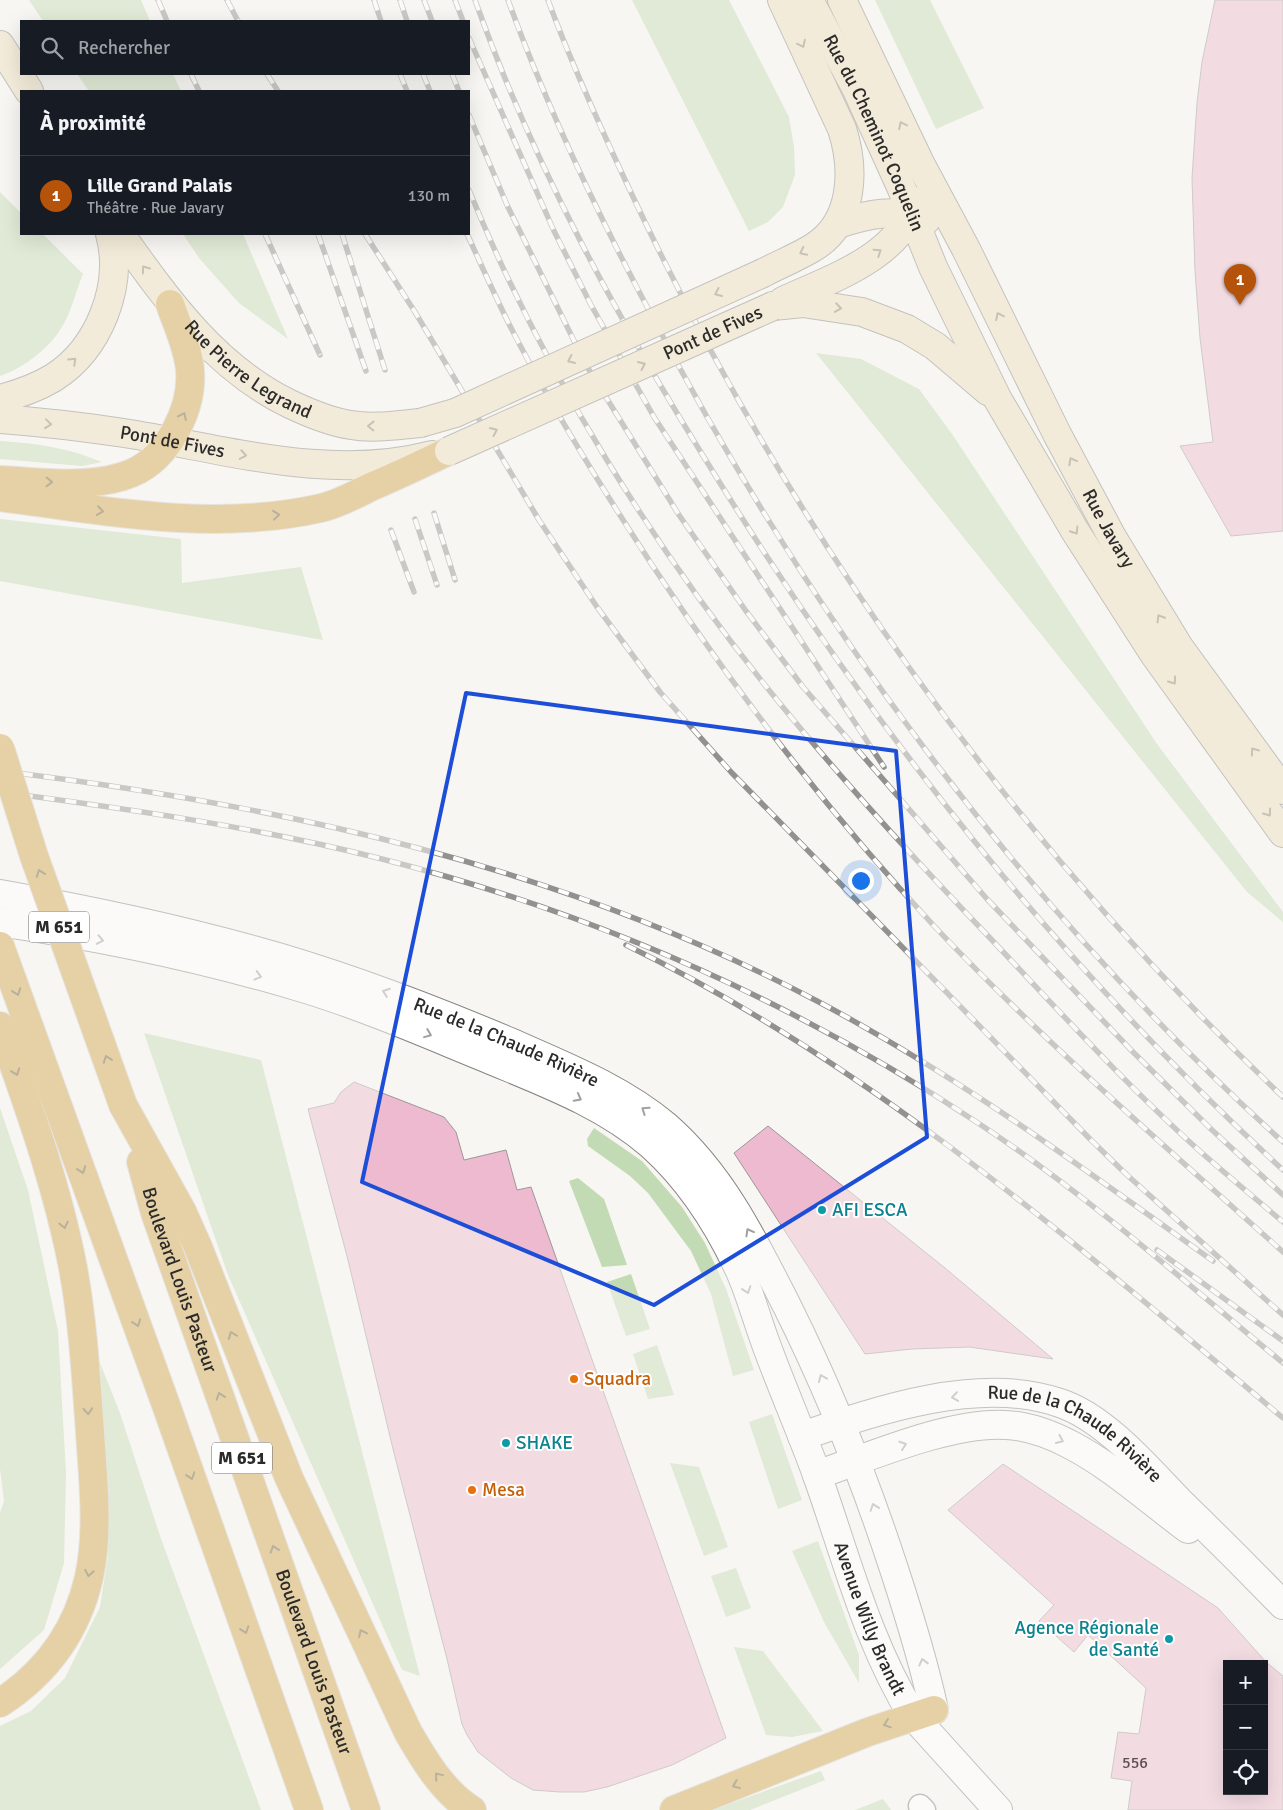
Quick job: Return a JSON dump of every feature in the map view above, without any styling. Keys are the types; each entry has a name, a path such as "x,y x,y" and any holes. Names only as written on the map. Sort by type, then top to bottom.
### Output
{"highway":[{"path":"0,480 83,483 132,473 147,464 168,441 186,407 190,388 190,368 170,304"},
{"path":"0,497 112,512 196,518 293,513 322,508 343,500 449,451"},
{"name":"Boulevard Louis Pasteur","path":"0,748 34,856 123,1105 155,1213 366,1810"},
{"name":"M 651","path":"0,946 66,1124 309,1810"},
{"path":"0,1026 36,1127 63,1222 79,1312 94,1483 94,1542 89,1577 78,1610 63,1641 44,1668 23,1688 0,1703"},
{"path":"123,1105 182,1211 289,1478 408,1732 425,1761 448,1788 472,1810"},
{"path":"674,1810 923,1713"}],"main road":[{"name":"Rue du Cheminot Coquelin","path":"763,273 816,246 838,224 847,200 850,165 848,149 833,109 782,0"},
{"name":"Rue du Cheminot Coquelin","path":"809,0 857,90 912,214 933,267"},
{"name":"Rue du Cheminot Coquelin","path":"842,0 926,173"},
{"path":"0,45 28,90"},
{"name":"Rue Javary","path":"926,173 966,249 1057,434 1132,571 1179,647 1283,790"},
{"name":"Pont de Fives","path":"0,419 124,433 286,462 343,465 422,458 449,451 773,306 873,256 887,246 912,214 919,184 926,173"},
{"name":"Rue Javary","path":"838,224 878,212 912,214 946,231 966,249"},
{"path":"0,400 27,392 54,377 75,360 88,343 104,318 112,290 115,270 114,249 110,235"},
{"name":"Rue Pierre Legrand","path":"121,235 170,304 234,371 265,392 302,410 350,425 374,427 420,424"},
{"name":"Rue Javary","path":"933,267 997,398 1075,531 1154,654 1283,833"},
{"name":"Pont de Fives","path":"420,424 455,413 763,273"},
{"name":"Rue Javary","path":"773,306 803,303 862,312 907,329 935,346 997,398"}],"street":[{"name":"Rue de la Chaude Rivière","path":"0,894 195,935 254,950 335,975 488,1033 579,1073 629,1099 657,1119 687,1147 707,1168 738,1212 815,1362 856,1461"},
{"name":"Rue de la Chaude Rivière","path":"0,922 148,949 306,990 385,1016 557,1088 605,1113 651,1146 689,1185 711,1214 741,1273 817,1475 911,1442 963,1428 1007,1425 1049,1435 1096,1460 1274,1596"},
{"name":"Rue de la Chaude Rivière","path":"802,1436 884,1408 969,1395 1016,1394 1061,1403 1096,1423 1134,1455 1274,1596"},
{"name":"Avenue Willy Brandt","path":"856,1461 877,1515 920,1649 923,1713"},
{"name":"Avenue Willy Brandt","path":"817,1475 882,1661 923,1713 944,1749 974,1786 998,1810"}],"highlighted area":[{"path":"466,693 896,751 927,1137 654,1305 362,1182"}],"green space":[{"path":"29,0 141,0 150,20 42,20"},
{"path":"632,0 729,0 789,117 794,147 795,175 783,207 768,222 749,231"},
{"path":"875,0 930,0 984,108 936,129"},
{"path":"78,75 173,75 181,90 88,90"},
{"path":"0,192 20,212 20,235 44,235 83,274 66,319 58,333 36,356 18,368 0,376"},
{"path":"184,235 243,235 288,339 239,303 199,258"},
{"path":"816,353 861,359 919,389 952,434 1157,744 1283,912 1283,922 1247,892"},
{"path":"0,441 52,447 102,462 82,466 0,459"},
{"path":"0,519 181,539 182,583 301,567 323,640 0,581"},
{"path":"144,1033 261,1060 420,1676 402,1670 228,1275"},
{"path":"0,1108 28,1190 58,1331 66,1473 64,1563 44,1630 0,1669 0,1513 4,1501 0,1469"},
{"path":"594,1128 642,1161 682,1207 705,1243 726,1289 754,1370 733,1376 711,1294 691,1251 648,1193 630,1176 588,1146 587,1139"},
{"path":"578,1178 604,1199 627,1265 602,1267 569,1181"},
{"path":"631,1274 650,1329 626,1336 607,1282"},
{"path":"657,1345 674,1395 648,1399 633,1354"},
{"path":"100,1363 120,1413 160,1536 261,1810 0,1810 0,1726 31,1711 65,1678 100,1607 108,1555 108,1498"},
{"path":"772,1414 802,1500 778,1509 749,1422"},
{"path":"670,1463 699,1467 728,1547 704,1556"},
{"path":"818,1541 859,1655 859,1683 824,1622 792,1551"},
{"path":"736,1568 751,1608 726,1617 711,1576"},
{"path":"734,1647 763,1651 823,1731 792,1737 766,1735"},
{"path":"821,1771 825,1780 750,1810 712,1810"},
{"path":"883,1799 891,1810 855,1810"}],"building":[{"path":"1215,0 1283,0 1283,531 1231,536 1180,446 1213,442 1200,338 1195,271 1192,178 1202,62"},
{"name":"SHAKE","path":"354,1082 444,1117 456,1132 464,1160 506,1150 517,1190 531,1187 726,1738 672,1765 607,1787 584,1792 560,1792 533,1790 511,1778 478,1752 467,1735 462,1724 348,1260 308,1109 334,1103 341,1092"},
{"name":"AFI ESCA","path":"768,1126 945,1268 1053,1359 969,1347 912,1349 865,1354 734,1153"},
{"name":"Agence Régionale de Santé","path":"1003,1464 1218,1608 1264,1660 1223,1660 1223,1795 1268,1795 1268,1664 1283,1676 1283,1810 1128,1810 1132,1781 1111,1778 1118,1732 1139,1734 1146,1688 1088,1635 1074,1652 1039,1621 1054,1605 948,1510"}],"railway":[{"path":"158,0 167,20"},
{"path":"227,0 237,20"},
{"path":"374,0 381,20"},
{"path":"400,0 407,20"},
{"path":"424,0 432,20"},
{"path":"455,0 463,20"},
{"path":"475,0 524,124 552,184 613,302 715,475 776,570 840,663 906,754 975,842 1047,928 1122,1011 1201,1092 1283,1170"},
{"path":"508,0 523,41 575,162 653,318 716,432 783,544 855,652 932,758 1013,860 1098,958 1188,1052 1283,1142"},
{"path":"548,0 606,139 690,311 758,434 832,555 912,671 997,784 1087,893 1183,997 1283,1097"},
{"path":"470,40 554,231 591,305 654,417 884,767"},
{"path":"191,75 199,90"},
{"path":"268,75 277,90"},
{"path":"400,75 407,90"},
{"path":"423,75 430,90"},
{"path":"452,75 459,90"},
{"path":"470,117 507,205 586,365 679,515 746,611 803,687 987,899 1132,1051 1212,1130 1283,1195"},
{"path":"470,192 532,326 606,459 691,587 736,648 858,796 1068,1021 1174,1128 1283,1222"},
{"path":"265,235 320,355"},
{"path":"318,235 366,371"},
{"path":"342,235 385,370"},
{"path":"366,235 415,312 539,520 597,607 660,692 731,772 1091,1140 1127,1175 1283,1315"},
{"path":"467,235 521,347 558,414 598,480 647,558 723,668 804,775 890,877 976,970 1106,1093 1283,1252"},
{"path":"434,513 455,580"},
{"path":"415,519 437,585"},
{"path":"391,530 414,592"},
{"path":"0,771 106,785 211,802 316,823 522,878 622,913 721,954 817,1001 920,1060 1019,1124 1213,1261"},
{"path":"0,792 144,812 240,828 382,859 461,881 539,906 616,934 691,966 838,1038 909,1079 978,1123 1018,1150 1096,1209 1283,1363"},
{"path":"626,945 716,992 802,1044 886,1101 1049,1223 1283,1418"},
{"path":"1157,1250 1283,1341"}],"place":[{"name":"Lille Grand Palais","path":"1240,305"},
{"name":"AFI ESCA","path":"822,1210"},
{"name":"Squadra","path":"574,1379"},
{"name":"SHAKE","path":"506,1443"},
{"name":"Mesa","path":"472,1490"},
{"name":"Agence Régionale de Santé","path":"1169,1639"}]}
